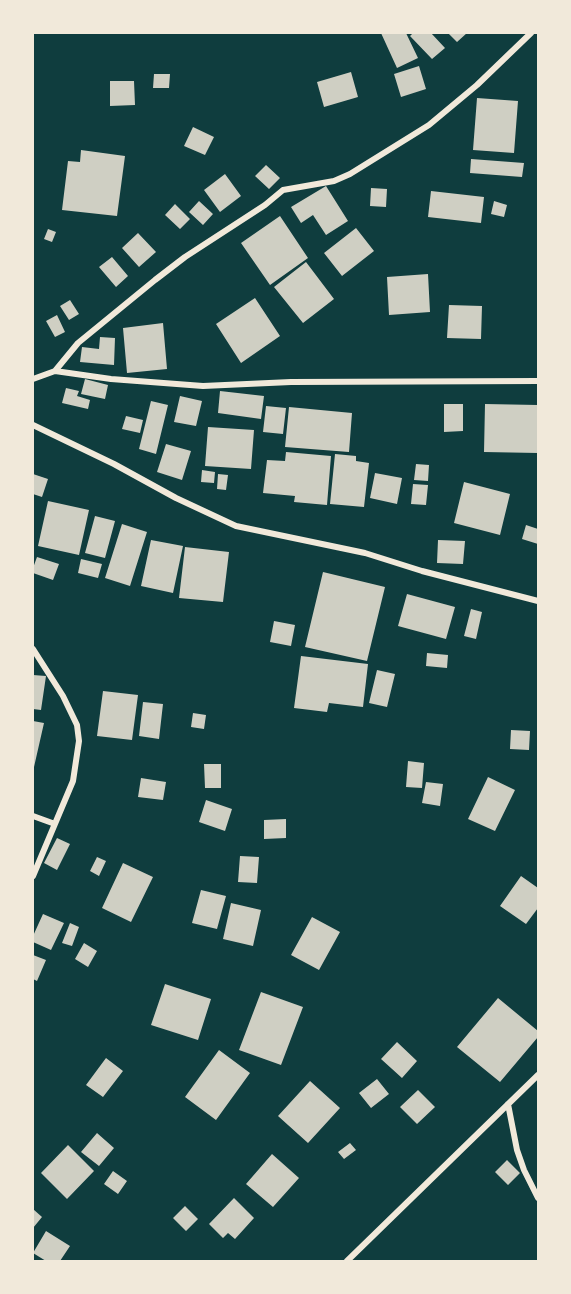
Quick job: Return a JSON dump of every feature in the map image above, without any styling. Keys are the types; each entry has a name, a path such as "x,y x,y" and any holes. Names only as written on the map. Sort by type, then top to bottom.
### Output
{"street":[{"path":"55,371 78,343 185,257 265,205 283,190 334,181 350,174 419,131 477,86 531,33"},
{"path":"33,379 55,371 111,379 203,386 291,382 538,381"},
{"path":"33,425 236,526 365,553 422,571 538,600"},
{"path":"33,649 63,696 77,725 79,741 73,781 33,876"},
{"path":"33,816 55,824"},
{"path":"347,1261 538,1075"},
{"path":"508,1104 517,1150 538,1198"}],"building":[{"path":"381,33 406,33 418,58 397,68"},
{"path":"413,33 431,33 445,48 432,59 410,36"},
{"path":"448,33 467,33 457,42"},
{"path":"419,66 426,89 401,97 394,74"},
{"path":"351,72 358,97 324,107 317,82"},
{"path":"154,74 170,74 169,88 153,88"},
{"path":"110,81 134,81 135,105 110,106"},
{"path":"477,98 518,101 514,153 473,150"},
{"path":"193,127 214,137 205,155 184,146"},
{"path":"81,150 125,156 117,216 62,210 68,161 80,162"},
{"path":"471,159 524,163 522,177 470,173"},
{"path":"266,165 280,178 269,189 255,176"},
{"path":"225,174 241,196 220,212 204,190"},
{"path":"326,186 348,221 326,235 313,215 301,223 291,207"},
{"path":"371,188 387,189 386,207 370,206"},
{"path":"431,191 484,197 481,223 428,217"},
{"path":"199,201 213,214 203,225 189,212"},
{"path":"494,201 507,205 504,217 491,214"},
{"path":"175,204 190,219 180,229 165,215"},
{"path":"280,216 308,258 270,285 241,243"},
{"path":"356,228 374,251 342,276 324,253"},
{"path":"48,229 56,232 52,242 44,239"},
{"path":"138,233 156,252 139,267 122,248"},
{"path":"112,257 128,276 116,287 99,267"},
{"path":"306,262 334,299 303,323 274,287"},
{"path":"428,274 430,312 389,315 387,277"},
{"path":"255,298 280,336 241,363 216,324"},
{"path":"70,300 79,314 69,320 60,306"},
{"path":"449,305 482,306 481,339 447,338"},
{"path":"57,315 65,332 55,337 46,321"},
{"path":"163,323 167,369 127,373 123,328"},
{"path":"100,337 115,338 114,365 80,362 82,347 99,349"},
{"path":"85,379 108,385 105,399 81,394"},
{"path":"66,388 79,391 77,396 90,400 88,409 62,403"},
{"path":"220,391 264,396 261,419 218,413"},
{"path":"180,396 202,401 196,426 174,422"},
{"path":"151,401 168,405 156,454 139,449"},
{"path":"444,404 463,404 463,431 444,432"},
{"path":"485,404 538,405 538,453 484,452"},
{"path":"266,406 286,408 283,434 263,432"},
{"path":"289,407 352,413 349,452 285,447"},
{"path":"126,416 143,420 140,433 122,429"},
{"path":"208,427 254,430 251,469 205,466"},
{"path":"166,444 191,451 182,480 157,472"},
{"path":"286,452 331,456 327,505 294,502 295,496 263,493 267,460 285,461"},
{"path":"335,454 356,456 356,461 369,463 364,507 330,504"},
{"path":"416,464 429,465 428,481 414,480"},
{"path":"202,470 215,472 214,483 201,482"},
{"path":"375,473 402,478 397,504 370,498"},
{"path":"33,474 48,479 42,497 33,494"},
{"path":"218,474 228,475 226,490 217,489"},
{"path":"464,482 510,494 500,535 454,523"},
{"path":"413,484 428,485 426,505 411,504"},
{"path":"48,501 89,510 79,555 38,546"},
{"path":"95,516 115,521 105,558 85,553"},
{"path":"122,524 147,532 130,586 105,578"},
{"path":"526,525 538,529 538,544 522,539"},
{"path":"151,540 183,546 173,593 141,586"},
{"path":"438,540 465,541 463,564 437,563"},
{"path":"185,547 229,552 223,602 179,598"},
{"path":"37,557 59,564 53,580 33,573"},
{"path":"81,559 102,564 98,578 78,573"},
{"path":"323,572 385,587 367,661 305,647"},
{"path":"407,594 455,607 446,639 398,626"},
{"path":"471,609 482,612 476,639 464,636"},
{"path":"274,621 295,625 291,646 270,642"},
{"path":"427,653 448,655 447,668 426,666"},
{"path":"301,656 368,664 363,707 329,703 327,712 294,708"},
{"path":"377,670 395,674 387,707 369,703"},
{"path":"33,675 46,676 41,710 33,709"},
{"path":"103,691 138,695 132,740 97,736"},
{"path":"143,702 163,704 159,739 139,736"},
{"path":"193,713 206,715 204,729 191,727"},
{"path":"33,721 44,723 34,767 33,767"},
{"path":"511,730 530,731 529,750 510,749"},
{"path":"408,761 424,763 422,788 406,787"},
{"path":"204,764 221,764 221,788 205,788"},
{"path":"488,777 515,790 495,831 468,819"},
{"path":"141,778 166,782 163,800 138,797"},
{"path":"426,782 443,784 440,806 422,803"},
{"path":"206,800 232,809 225,831 199,822"},
{"path":"286,819 286,838 264,839 264,820"},
{"path":"57,838 70,844 57,870 44,863"},
{"path":"240,856 259,857 257,883 238,882"},
{"path":"97,857 106,861 99,876 90,871"},
{"path":"123,863 153,877 131,922 102,908"},
{"path":"521,876 538,888 538,908 526,924 500,906"},
{"path":"201,890 226,896 217,929 192,923"},
{"path":"231,903 261,910 253,946 223,939"},
{"path":"43,914 64,923 51,950 33,942 33,936"},
{"path":"312,917 340,932 319,970 291,955"},
{"path":"70,923 79,927 72,946 62,943"},
{"path":"84,943 97,951 88,967 75,959"},
{"path":"33,955 46,960 37,981 33,979"},
{"path":"165,984 211,999 198,1040 151,1025"},
{"path":"261,992 303,1007 281,1065 239,1050"},
{"path":"498,998 538,1031 538,1037 500,1082 457,1047"},
{"path":"397,1042 417,1061 402,1078 381,1059"},
{"path":"219,1050 250,1073 216,1120 185,1097"},
{"path":"106,1058 123,1071 103,1097 86,1085"},
{"path":"377,1079 389,1094 371,1108 359,1093"},
{"path":"310,1081 340,1108 308,1143 278,1116"},
{"path":"418,1090 435,1107 417,1124 400,1107"},
{"path":"97,1133 114,1148 99,1166 81,1152"},
{"path":"350,1143 356,1150 344,1159 338,1152"},
{"path":"68,1145 94,1171 67,1199 41,1173"},
{"path":"272,1154 299,1178 273,1207 246,1184"},
{"path":"507,1160 520,1173 508,1185 495,1172"},
{"path":"113,1171 127,1181 118,1194 104,1184"},
{"path":"234,1198 254,1218 235,1239 228,1233 223,1238 209,1224"},
{"path":"185,1206 198,1219 186,1231 173,1218"},
{"path":"33,1209 42,1217 33,1228"},
{"path":"46,1231 70,1246 60,1261 46,1261 33,1253"}]}
